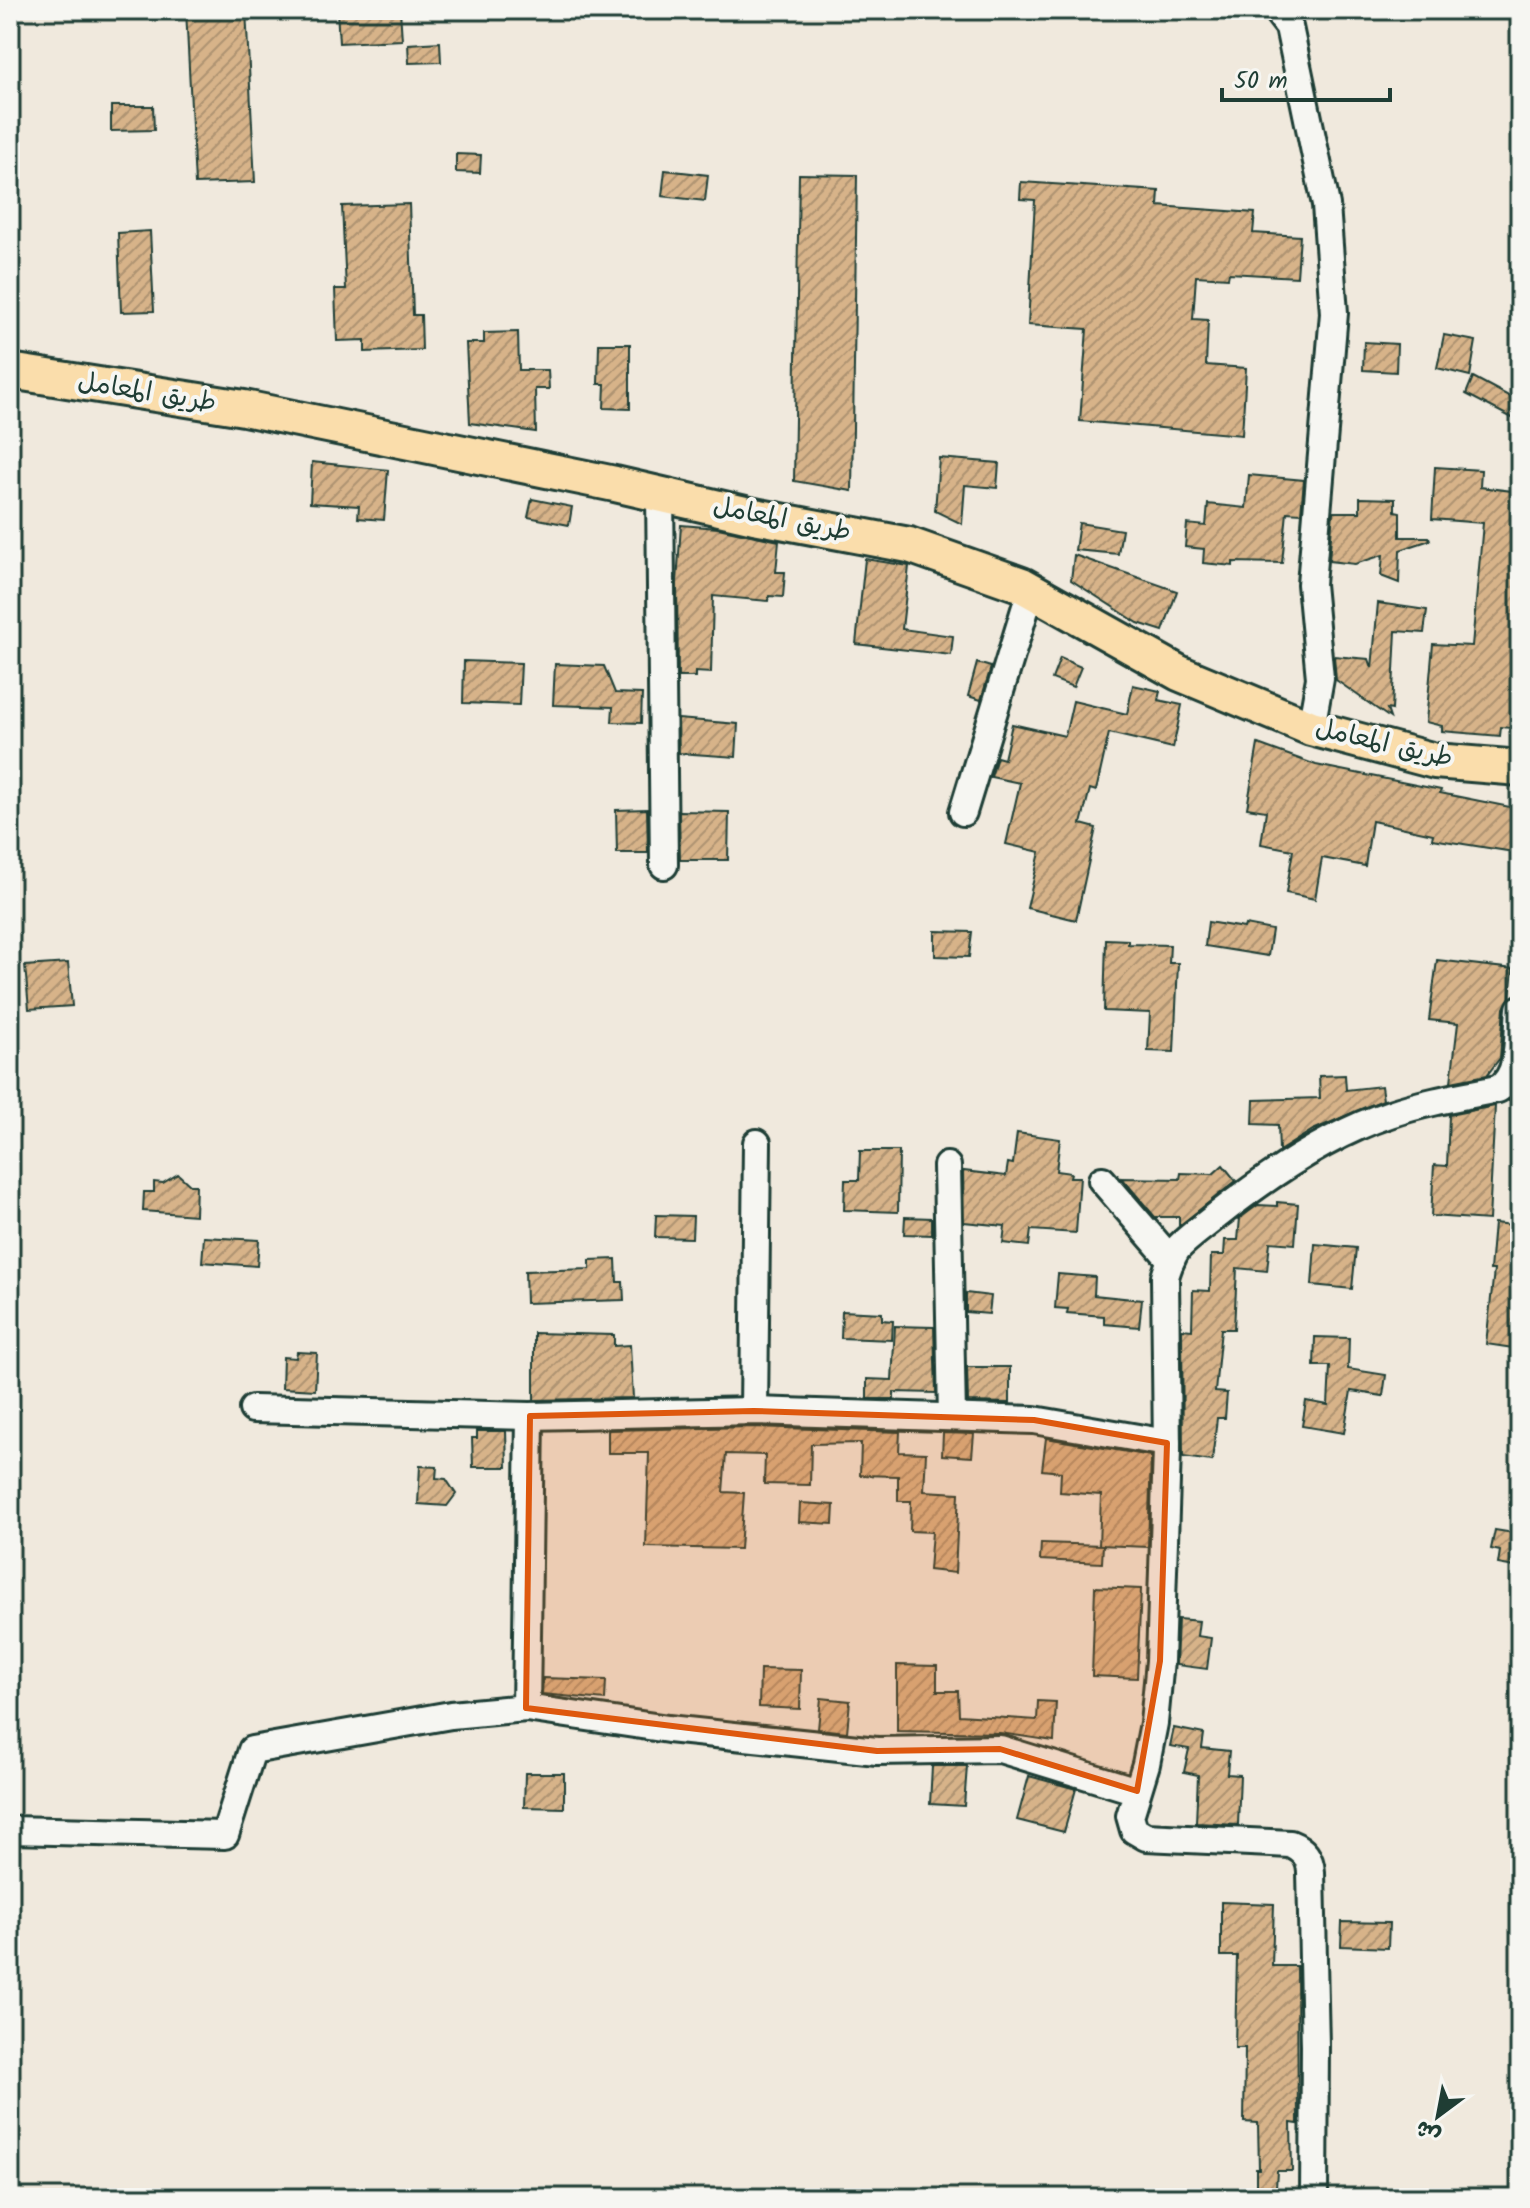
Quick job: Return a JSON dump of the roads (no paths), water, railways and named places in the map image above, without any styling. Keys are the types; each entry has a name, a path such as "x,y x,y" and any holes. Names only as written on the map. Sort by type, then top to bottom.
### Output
{"main road":[{"name":"طريق المعامل","path":"10,371 244,408 754,516 909,545 1031,590 1179,673 1311,728 1435,761 1520,768"}],"street":[{"path":"1276,10 1289,27 1326,205 1334,313 1311,584 1320,678 1311,728"},
{"path":"660,494 664,865"},
{"path":"963,812 1031,590"},
{"path":"1314,2198 1315,2046 1311,1872 1308,1857 1297,1846 1290,1844 1146,1837 1134,1830 1131,1823 1154,1723 1160,1661 1167,1443 1164,1286 1171,1260 1182,1245 1233,1203 1290,1164 1343,1134 1386,1115 1419,1105 1512,1087 1520,1009"},
{"path":"754,1411 757,1143"},
{"path":"947,1166 952,1417"},
{"path":"1102,1180 1171,1260"},
{"path":"253,1409 530,1416 754,1411 1034,1420 1167,1443"},
{"path":"526,1708 530,1416"},
{"path":"10,1830 225,1835 252,1750 451,1715 526,1708 668,1729 877,1751 1000,1749 1137,1791"}]}
